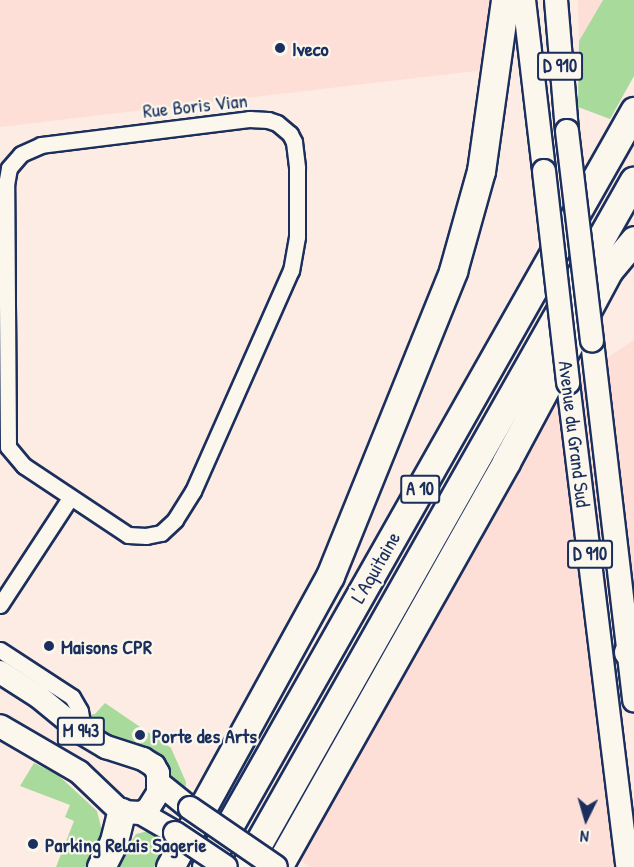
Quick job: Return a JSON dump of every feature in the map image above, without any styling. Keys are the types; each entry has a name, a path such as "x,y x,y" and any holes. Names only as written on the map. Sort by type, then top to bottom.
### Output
{"highway":[{"path":"170,867 330,576 453,270 482,171 505,0"},
{"name":"L'Aquitaine","path":"206,867 634,111"},
{"name":"L'Aquitaine","path":"245,867 634,180"},
{"path":"277,867 506,462 609,270 634,240"},
{"path":"101,867 131,812"}],"main road":[{"name":"Avenue du Grand Sud","path":"524,0 627,867"},
{"name":"Avenue du Grand Sud","path":"556,0 567,131 631,654 634,701"},
{"name":"M 943","path":"0,672 39,697 84,734 106,747 148,762 158,773 160,784 190,808 277,867"},
{"name":"M 943","path":"0,726 80,772 131,812 175,833 226,867"},
{"path":"131,812 153,801 160,784"}],"street":[{"name":"Rue Boris Vian","path":"249,119 277,123 290,134 296,151 295,253 291,270 193,491 172,525 161,533 146,536 119,531 70,498 16,459 10,453 6,440 6,185 9,168 21,154 41,145 249,119"},
{"path":"0,605 70,498"},
{"path":"0,650 72,697 80,711 84,734"}],"shaded area":[{"path":"0,0 489,0 484,70 0,127"},
{"path":"578,0 603,0 579,41"},
{"path":"634,340 634,595 596,599 628,867 310,867 299,859 563,387"}],"green space":[{"path":"603,0 634,0 634,76 610,119 578,107 579,41"},
{"path":"105,703 171,748 186,782 185,793 175,784 161,757 151,750 92,733 88,715 95,714"},
{"path":"34,763 58,775 97,811 101,827 105,827 91,867 56,867 74,821 65,817 70,805 20,786"},
{"path":"148,831 169,845 154,867 115,867 136,834"}],"place":[{"name":"Iveco","path":"280,48"},
{"name":"Maisons CPR","path":"49,646"},
{"name":"Porte des Arts","path":"140,735"},
{"name":"Parking Relais Sagerie","path":"33,844"}]}
